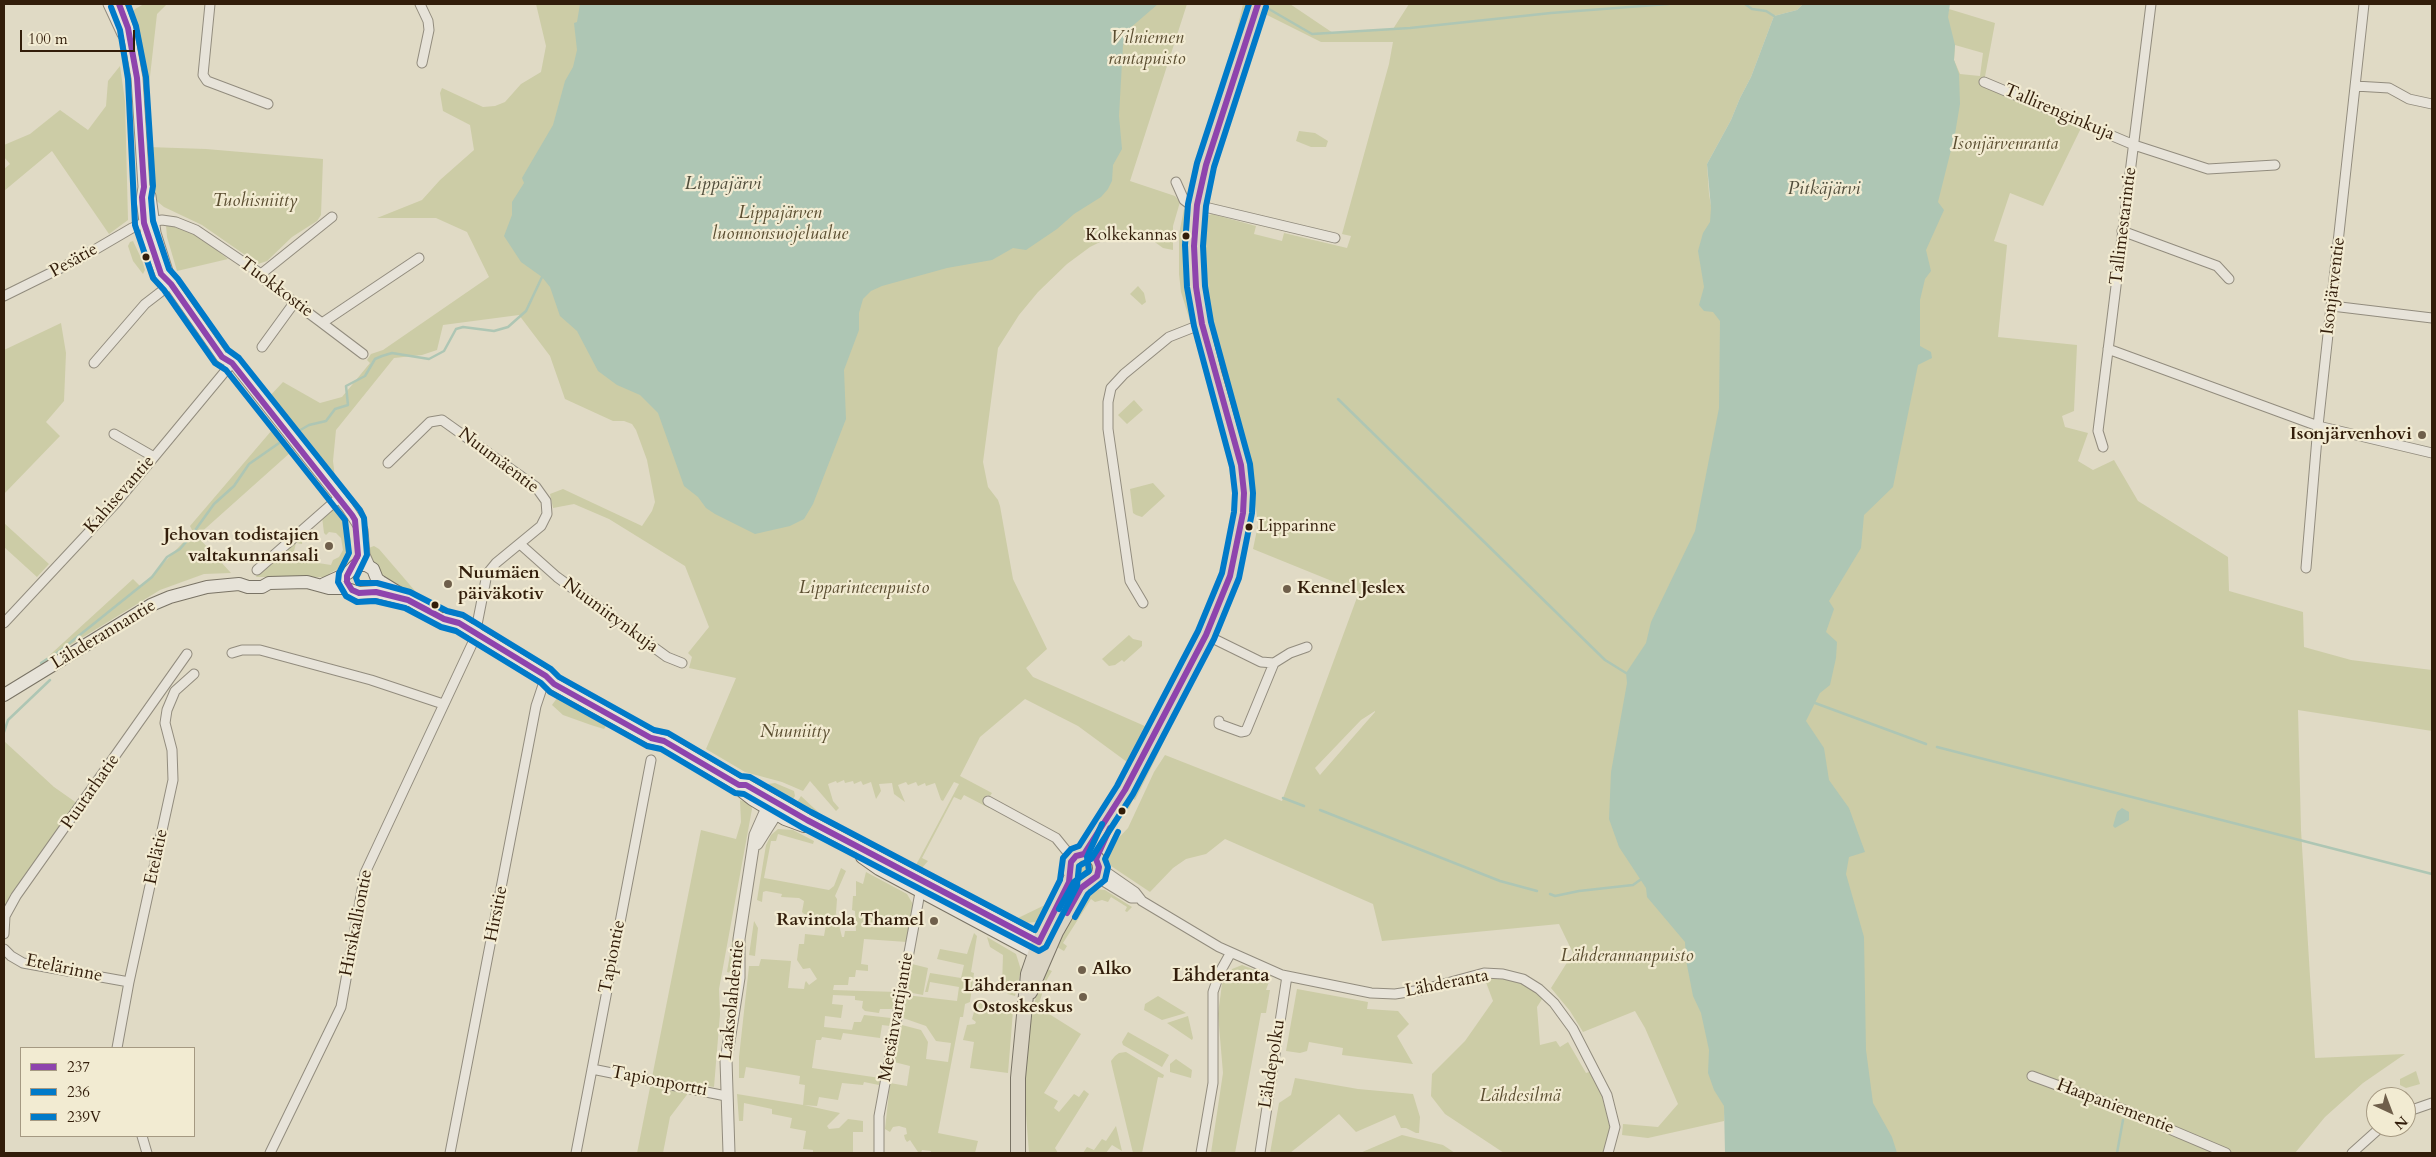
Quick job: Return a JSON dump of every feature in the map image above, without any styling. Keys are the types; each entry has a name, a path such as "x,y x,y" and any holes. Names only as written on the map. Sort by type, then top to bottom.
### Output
{"main road":[{"path":"1040,948 1089,867 1125,790 1206,635 1230,576 1244,513 1244,493 1235,438 1214,372 1202,324 1196,287 1194,246 1197,205 1206,165 1258,4"},
{"path":"322,585 361,564 369,566 375,571 377,579 408,600 444,620 455,630 475,636 489,649 502,651 546,676 558,678 654,732 664,742 739,785 743,792 773,806 850,850 1040,948"},
{"name":"Lähderannantie","path":"4,695 151,605 170,597 207,587 239,584 253,579 262,579 269,583 307,582 354,591"},
{"path":"354,591 362,594 370,591 408,600"},
{"path":"1018,1153 1018,1078 1028,974 1072,876 1070,865 1089,867"}],"street":[{"path":"116,4 133,55 144,187 150,196 148,222 171,284 212,341 220,344 232,363 340,497 362,530 364,555 369,566"},
{"path":"210,4 203,72 205,78 242,95 268,104"},
{"path":"420,4 428,20 422,63"},
{"name":"Tallimestarintie","path":"2103,447 2098,431 2150,4"},
{"name":"Isonjärventie","path":"2306,568 2318,426 2364,4"},
{"name":"Tallirenginkuja","path":"1984,82 2134,144 2208,169 2275,165"},
{"path":"2355,86 2389,88 2409,100 2432,104"},
{"path":"1176,182 1184,200 1197,205 1335,238"},
{"path":"261,274 332,217"},
{"name":"Tuokkostie","path":"148,222 162,220 188,226 261,274 265,280 294,303 322,322 419,258"},
{"name":"Pesätie","path":"4,296 148,222"},
{"path":"2122,231 2217,266 2229,279"},
{"path":"94,363 145,304 171,284"},
{"path":"262,347 294,303"},
{"path":"2332,306 2432,318"},
{"path":"322,322 363,354"},
{"path":"1143,603 1130,581 1108,429 1108,402 1111,388 1124,374 1169,337 1202,324"},
{"path":"2108,349 2318,426 2432,454"},
{"name":"Kahisevantie","path":"4,623 116,503 232,363"},
{"name":"Nuumäentie","path":"388,464 430,422 437,420 449,423 542,494 547,508 545,520 536,531 496,563 487,574 475,636"},
{"path":"114,434 154,457"},
{"path":"257,570 340,497"},
{"path":"354,591 348,585 351,570 358,555 355,520"},
{"name":"Nuuniitynkuja","path":"520,544 569,586 667,657 682,663"},
{"path":"370,591 376,584 377,579"},
{"path":"1206,635 1261,662 1274,662 1290,653 1307,647"},
{"name":"Hirsikalliontie","path":"270,1153 341,1007 365,873 475,636"},
{"path":"232,653 242,650 260,650 371,680 443,704"},
{"name":"Puutarhatie","path":"4,934 5,916 8,908 187,654"},
{"path":"1219,722 1219,724 1234,730 1246,731 1274,662"},
{"name":"Etelätie","path":"117,1047 129,982 173,780 172,750 165,723 167,710 175,691 194,674"},
{"name":"Hirsitie","path":"450,1153 536,706 546,676"},
{"name":"Tapiontie","path":"576,1153 651,760"},
{"path":"988,801 1056,838 1089,867"},
{"name":"Laaksolahdentie","path":"729,1153 726,1060 739,978 737,955 739,938 755,847 755,835 773,806"},
{"name":"Lähderanta","path":"1089,867 1102,881 1131,898 1139,898"},
{"name":"Lähderanta","path":"1089,867 1135,892 1139,898 1230,954 1287,976 1371,993 1395,994 1421,990 1484,973 1503,974 1523,979 1539,988 1554,1003 1573,1028 1608,1095 1614,1118 1614,1134 1608,1153"},
{"name":"Metsänvartijantie","path":"879,1153 879,1116 921,886"},
{"name":"Etelärinne","path":"4,949 23,963 129,982"},
{"path":"1201,1153 1213,1084 1213,992 1220,972 1230,954"},
{"name":"Lähdepolku","path":"1260,1153 1287,976"},
{"name":"Tapionportti","path":"592,1069 726,1096"},
{"name":"Haapaniementie","path":"2032,1076 2122,1109 2226,1153"},
{"path":"2416,1109 2432,1103"},
{"path":"142,1137 147,1153"},
{"path":"2352,1153 2370,1137"}],"green space":[{"path":"144,4 167,4 157,14 146,112 142,73 130,17 135,9"},
{"name":"Lippajärven luonnonsuojelualue","path":"536,4 1187,4 1130,181 1175,196 1180,202 1173,226 1173,250 1163,248 1141,232 1120,232 1090,247 1067,264 1038,292 1019,315 998,348 983,462 988,487 998,500 1000,506 1013,579 1047,649 1026,668 1033,677 1147,727 1127,762 1078,726 1025,699 980,737 960,776 992,793 990,796 987,795 983,802 990,806 989,808 964,795 961,800 954,797 922,858 928,861 922,868 916,865 959,784 954,782 943,801 935,783 926,786 925,783 918,786 916,782 908,785 906,782 898,785 905,802 894,794 892,783 879,784 881,791 876,799 871,782 863,785 861,781 854,784 853,781 845,783 844,780 837,783 836,781 828,784 833,801 839,808 836,811 810,781 803,791 782,782 745,772 706,749 736,678 689,668 692,657 688,653 709,627 685,566 609,519 574,504 553,508 550,494 563,489 642,526 652,511 655,502 647,460 636,430 632,424 624,421 613,421 565,399 550,356 519,315 443,325 437,350 422,355 394,358 336,430 333,461 336,486 267,399 283,382 320,403 342,397 370,363 367,360 371,354 383,350 489,277 467,232 436,218 377,218 422,200 440,180 474,150 470,125 443,111 440,93 442,88 483,107 495,106 505,102 521,84 541,72 546,46"},
{"path":"1243,4 1253,4 1193,192 1188,190 1232,52"},
{"name":"Lähderannanpuisto","path":"1266,4 1290,4 1333,33 1393,29 1409,4 1803,4 1797,10 1774,16 1751,77 1731,120 1707,164 1709,194 1724,280 1729,1052 1724,1121 1648,1138 1622,1135 1623,1124 1658,1127 1678,1104 1645,1028 1635,1011 1583,1032 1570,1011 1551,988 1573,953 1559,924 1382,941 1373,904 1225,839 1206,854 1186,859 1173,868 1150,892 1111,866 1108,859 1110,847 1128,828 1154,772 1165,755 1282,801 1359,592 1253,549 1258,525 1256,509 1242,445 1208,324 1200,259 1200,240 1203,221 1206,216 1212,214 1256,226 1254,234 1282,241 1284,233 1347,248 1351,236 1342,234 1389,64 1393,42 1321,42 1263,13","holes":["1375,712 1320,775 1315,768 1361,720"]},
{"name":"Isonjärvenranta","path":"1949,9 1995,23 1984,82 2082,126 2043,206 2010,193 1994,241 2007,245 1998,337 2077,345 2074,411 2062,416 2065,427 2088,433 2078,461 2093,470 2114,460 2138,501 2228,557 2229,591 2303,612 2304,647 2351,660 2432,670 2432,731 2298,710 2301,830 2315,1058 2405,1054 2363,1083 2325,1117 2295,1153 2231,1153 2150,1118 2221,1153 1857,1153 1798,790 1808,582","holes":["1955,45 1983,53 1980,76 1960,74 1954,60"]},
{"path":"120,66 125,101 128,220 109,234 52,151 4,191 4,169 10,164 4,157 4,145 30,134 60,110 88,130 106,106 108,81"},
{"path":"1299,131 1315,133 1328,141 1326,147 1311,147 1296,141"},
{"name":"Tuohisniitty","path":"148,147 206,149 323,159 321,215 317,221 292,237 267,261 258,264 202,225 164,207 153,198"},
{"path":"1184,209 1187,212 1184,240 1187,242 1189,250 1196,320 1191,324 1181,292 1179,274 1179,234"},
{"path":"166,225 187,230 200,237 228,259 177,271 167,237"},
{"path":"133,241 142,260 145,270 143,274 133,261 128,246"},
{"path":"1138,286 1144,293 1146,302 1142,305 1130,294"},
{"path":"61,323 66,353 64,401 46,422 60,436 4,494 4,350"},
{"path":"1134,400 1143,410 1127,424 1118,415"},
{"path":"272,430 291,452 197,536 231,573 204,574 160,590 41,663 133,579 141,587 193,532 190,526"},
{"path":"1230,448 1232,449 1238,481 1238,507 1232,546 1228,543 1235,493"},
{"path":"1153,483 1165,496 1142,517 1136,515 1133,513 1130,489"},
{"path":"332,508 342,513 347,523 351,541 348,560 330,573 329,577 256,577 259,571 303,533 302,544 296,543 292,559 331,565 333,560 339,557 343,550 341,538 336,533 329,532 326,535 324,533 322,517"},
{"path":"4,523 49,564 37,577 4,547"},
{"path":"374,546 379,549 422,599 405,593 385,580 370,561 366,549"},
{"path":"1129,635 1133,639 1142,641 1142,646 1124,662 1122,660 1115,665 1109,666 1102,659"},
{"path":"1190,676 1184,697 1157,756 1129,809 1127,808 1135,781"},
{"path":"557,698 606,726 604,729 563,715 552,705"},
{"path":"655,728 726,767 747,776 748,780 746,782 653,730"},
{"path":"4,741 54,787 81,806 4,913"},
{"path":"775,783 794,791 795,796 789,805 765,789 768,784"},
{"path":"801,796 830,823 859,840 858,843 794,807"},
{"path":"740,800 751,804 752,809 719,989 720,1014 714,1087 689,1083 689,1092 670,1117 663,1153 637,1153 701,830 736,839 741,822"},
{"path":"778,829 793,830 814,841 813,844 778,834 776,841 771,841 764,878 829,890 834,886 841,868 846,871 835,896 837,899 836,913 842,937 844,937 845,931 856,931 855,911 852,910 853,896 856,896 856,881 863,884 866,872 907,894 914,906 907,942 864,939 861,964 868,965 868,971 856,970 855,977 849,977 848,985 834,985 833,990 897,992 894,1009 880,1009 879,1013 865,1011 862,1008 863,1001 855,1000 855,996 833,995 832,1004 843,1005 841,1018 825,1016 824,1027 852,1030 854,1022 861,1022 864,1015 891,1018 890,1026 882,1025 880,1038 843,1033 841,1040 822,1037 821,1040 816,1040 812,1068 880,1078 879,1085 864,1082 863,1085 842,1083 838,1100 819,1097 817,1106 804,1105 840,1113 827,1126 829,1129 839,1128 848,1119 863,1121 863,1132 853,1132 853,1153 813,1153 813,1150 803,1149 806,1131 790,1128 792,1118 772,1114 772,1109 744,1103 743,1121 739,1121 737,1094 803,1105 805,1085 799,1084 800,1076 746,1067 744,1078 739,1078 739,1057 749,966 759,966 761,959 791,961 788,988 804,989 806,981 809,985 817,979 810,968 803,969 797,960 799,944 804,944 805,934 824,936 827,919 804,914 802,912 804,901 799,898 781,897 782,894 766,891 763,892 762,902 757,900 766,845 771,835"},
{"path":"1085,859 1091,862 1094,868 1091,874 1085,877 1079,874 1076,868 1079,862"},
{"path":"746,860 733,955 734,974 727,972"},
{"path":"1096,889 1105,890 1132,907 1127,912 1125,911 1127,907 1111,897 1108,902 1102,900 1095,902 1091,899 1063,943 1067,946 1064,951 1057,947 1080,904 1090,892"},
{"path":"1049,903 1042,917 1036,922 1025,923 1016,919"},
{"path":"754,921 758,928 755,956 749,955"},
{"path":"974,933 977,936 971,972 974,973 970,1002 965,1004 963,1017 960,1017 938,1133 978,1141 975,1153 931,1153 931,1151 922,1150 921,1153 918,1152 910,1140 907,1142 905,1139 904,1135 907,1134 906,1128 893,1127 890,1132 885,1129 890,1083 907,1086 910,1066 894,1062 902,1025 921,1030 928,1042 926,1059 948,1062 951,1043 936,1041 926,1026 903,1018 906,995 957,1001 959,987 930,982 928,992 925,992 930,973 961,978 964,965 937,959 940,949 967,954"},
{"path":"987,937 1016,954 1021,970 1015,996 1008,994 1002,986 1003,955 990,947"},
{"path":"912,964 928,968 923,995 907,992"},
{"path":"1242,965 1271,976 1266,990 1270,990 1266,1013 1261,1013 1235,1153 1211,1153 1223,1073 1218,1014 1222,984 1232,969"},
{"path":"1045,968 1052,971 1046,981 1038,1007 1081,1034 1044,1093 1058,1101 1054,1108 1059,1112 1074,1094 1079,1097 1084,1090 1089,1094 1055,1148 1058,1153 1029,1153 1026,1114 1023,1105 1026,1050 1034,1004"},
{"name":"Lähdesilmä","path":"1501,976 1522,981 1544,996 1537,1007 1540,1045 1556,1041 1560,1047 1568,1042 1586,1073 1592,1071 1608,1106 1612,1126 1606,1153 1504,1153 1445,1114 1431,1096 1432,1074 1465,1041 1493,1001 1484,977"},
{"path":"1297,989 1368,1002 1367,1009 1398,1011 1409,1024 1397,1036 1413,1064 1342,1055 1343,1048 1309,1042 1307,1051 1300,1053 1286,1051"},
{"path":"1158,996 1186,1013 1162,1020 1144,1010 1145,1004"},
{"path":"977,1001 995,1003 995,1007 1013,1011 1008,1073 970,1068 974,1042 963,1040 967,1025 975,1024 976,1022 972,1019"},
{"path":"1188,1016 1193,1038 1192,1040 1167,1023"},
{"path":"1128,1032 1169,1055 1162,1067 1123,1045 1122,1042"},
{"path":"1126,1052 1164,1075 1163,1078 1158,1077 1142,1153 1133,1153 1111,1061 1119,1053"},
{"path":"1176,1059 1192,1070 1191,1078 1170,1072 1170,1064"},
{"path":"2416,1071 2420,1084 2404,1087 2400,1085 2400,1079"},
{"path":"1295,1078 1358,1089 1413,1094 1420,1117 1419,1133 1401,1128 1395,1115 1356,1132 1339,1114 1290,1153 1270,1153 1279,1103 1291,1095"},
{"path":"1116,1126 1122,1151 1112,1145 1106,1153 1083,1153 1087,1147 1094,1150 1102,1139 1106,1141"},
{"path":"1402,1135 1443,1145 1455,1153 1360,1153"}],"water":[{"name":"Lippajärvi","path":"580,4 1158,4 1129,29 1123,45 1119,116 1122,149 1113,165 1112,181 1108,189 1101,197 1074,214 1057,229 1026,250 1013,248 992,260 947,268 882,286 871,291 863,299 859,313 859,330 844,370 846,419 813,504 804,519 790,526 755,534 706,508 698,497 684,486 658,413 640,395 617,385 598,371 577,331 560,316 550,287 542,277 521,262 504,236 512,215 512,202 524,183 522,178 553,125 565,81 573,67 577,50 574,23 577,22"},
{"name":"Pitkäjärvi","path":"1803,4 1950,4 1948,17 1955,45 1954,60 1959,74 1960,104 1955,134 1938,202 1944,210 1926,250 1931,271 1925,279 1920,300 1920,346 1931,352 1932,358 1918,365 1893,487 1864,515 1861,548 1829,601 1834,609 1826,632 1837,642 1836,658 1830,685 1820,693 1806,721 1824,748 1829,780 1849,808 1865,852 1849,857 1846,874 1864,937 1866,1050 1873,1103 1892,1137 1897,1153 1725,1153 1724,1106 1714,1090 1708,1073 1709,1050 1701,1013 1693,996 1686,960 1685,942 1647,897 1646,888 1619,847 1609,819 1611,772 1627,683 1626,673 1646,643 1651,622 1695,531 1719,408 1720,321 1713,312 1704,311 1699,305 1704,287 1698,251 1703,233 1710,222 1711,208 1707,164 1731,120 1751,77 1774,16 1797,10"},
{"path":"2122,808 2129,812 2129,820 2115,828 2113,826 2117,812"}],"waterway":[{"path":"1262,5 1312,34 1410,28 1551,13 1668,4"},
{"path":"1745,4 1752,9 1766,11 1774,16"},
{"path":"297,432 309,425 326,421 335,409 348,405 346,386 365,376 375,359 392,353 429,359 444,351 456,329 463,327 494,331 508,327 526,311 542,277"},
{"path":"1338,399 1605,660 1626,673"},
{"path":"41,663 61,650 152,577 167,557 180,549 214,504 234,486 249,464 282,441"},
{"path":"4,732 8,720 50,680"},
{"path":"1815,703 1926,744"},
{"path":"1937,747 2432,874"},
{"path":"1283,798 1304,806"},
{"path":"1320,810 1500,881 1537,891"},
{"path":"1550,894 1555,896 1579,891 1633,885 1640,880"},
{"path":"2117,1153 2123,1120"}],"transit line":[{"name":"237","path":"119,4 128,28 137,78 144,187 142,197 144,223 161,274 171,284 222,357 232,363 352,515 355,520 358,555 347,576 347,582 352,590 359,593 376,592 408,600 444,619 459,623 546,676 554,684 651,738 664,741 739,785 746,785 807,820 1039,942 1069,882 1071,862 1076,856 1084,854 1125,790 1206,635 1230,576 1243,513 1244,493 1241,465 1202,324 1196,287 1194,246 1197,205 1206,165 1258,4"},
{"name":"239V","path":"128,4 136,26 146,77 153,186 151,198 153,221 169,269 228,350 239,358 360,510 364,518 367,555 356,578 358,583 377,583 410,592 447,611 463,615 551,669 559,677 654,730 668,733 741,776 750,777 811,812 1035,930 1060,880 1063,858 1071,849 1079,846 1117,786 1198,631 1222,573 1234,512 1235,493 1232,467 1194,326 1187,287 1185,245 1188,204 1197,163 1249,4"},
{"name":"236","path":"111,7 120,30 128,79 135,225 153,278 164,290 215,363 226,370 345,520 349,553 339,573 338,582 346,596 357,602 375,601 405,608 441,627 456,631 541,683 550,692 647,746 661,749 735,793 744,794 803,828 1039,951 1046,947 1077,886 1079,866 1091,859 1133,794 1214,639 1239,578 1252,513 1253,493 1250,464 1211,322 1205,286 1203,246 1206,206 1214,167 1266,7"},
{"name":"239V","path":"1059,909 1074,882 1089,871 1087,857 1102,824"},
{"name":"237","path":"1067,913 1081,888 1097,876 1099,867 1096,859 1110,828"},
{"name":"236","path":"1075,917 1088,894 1105,880 1108,867 1105,859 1118,832"}],"place":[{"name":"Kolkekannas","path":"1186,236"},
{"name":"Isonjärvenhovi","path":"2422,435"},
{"name":"Lipparinne","path":"1249,527"},
{"name":"Jehovan todistajien valtakunnansali","path":"329,546"},
{"name":"Nuumäen päiväkotiv","path":"448,584"},
{"name":"Kennel Jeslex","path":"1287,589"},
{"name":"Ravintola Thamel","path":"934,921"},
{"name":"Alko","path":"1082,970"},
{"name":"Lähderannan Ostoskeskus","path":"1083,997"}],"district":[{"name":"Lähderanta","path":"1221,977"}],"park label":[{"name":"Vilniemen rantapuisto","path":"1147,49"},
{"name":"Lipparinteenpuisto","path":"864,589"},
{"name":"Nuuniitty","path":"795,733"}]}
